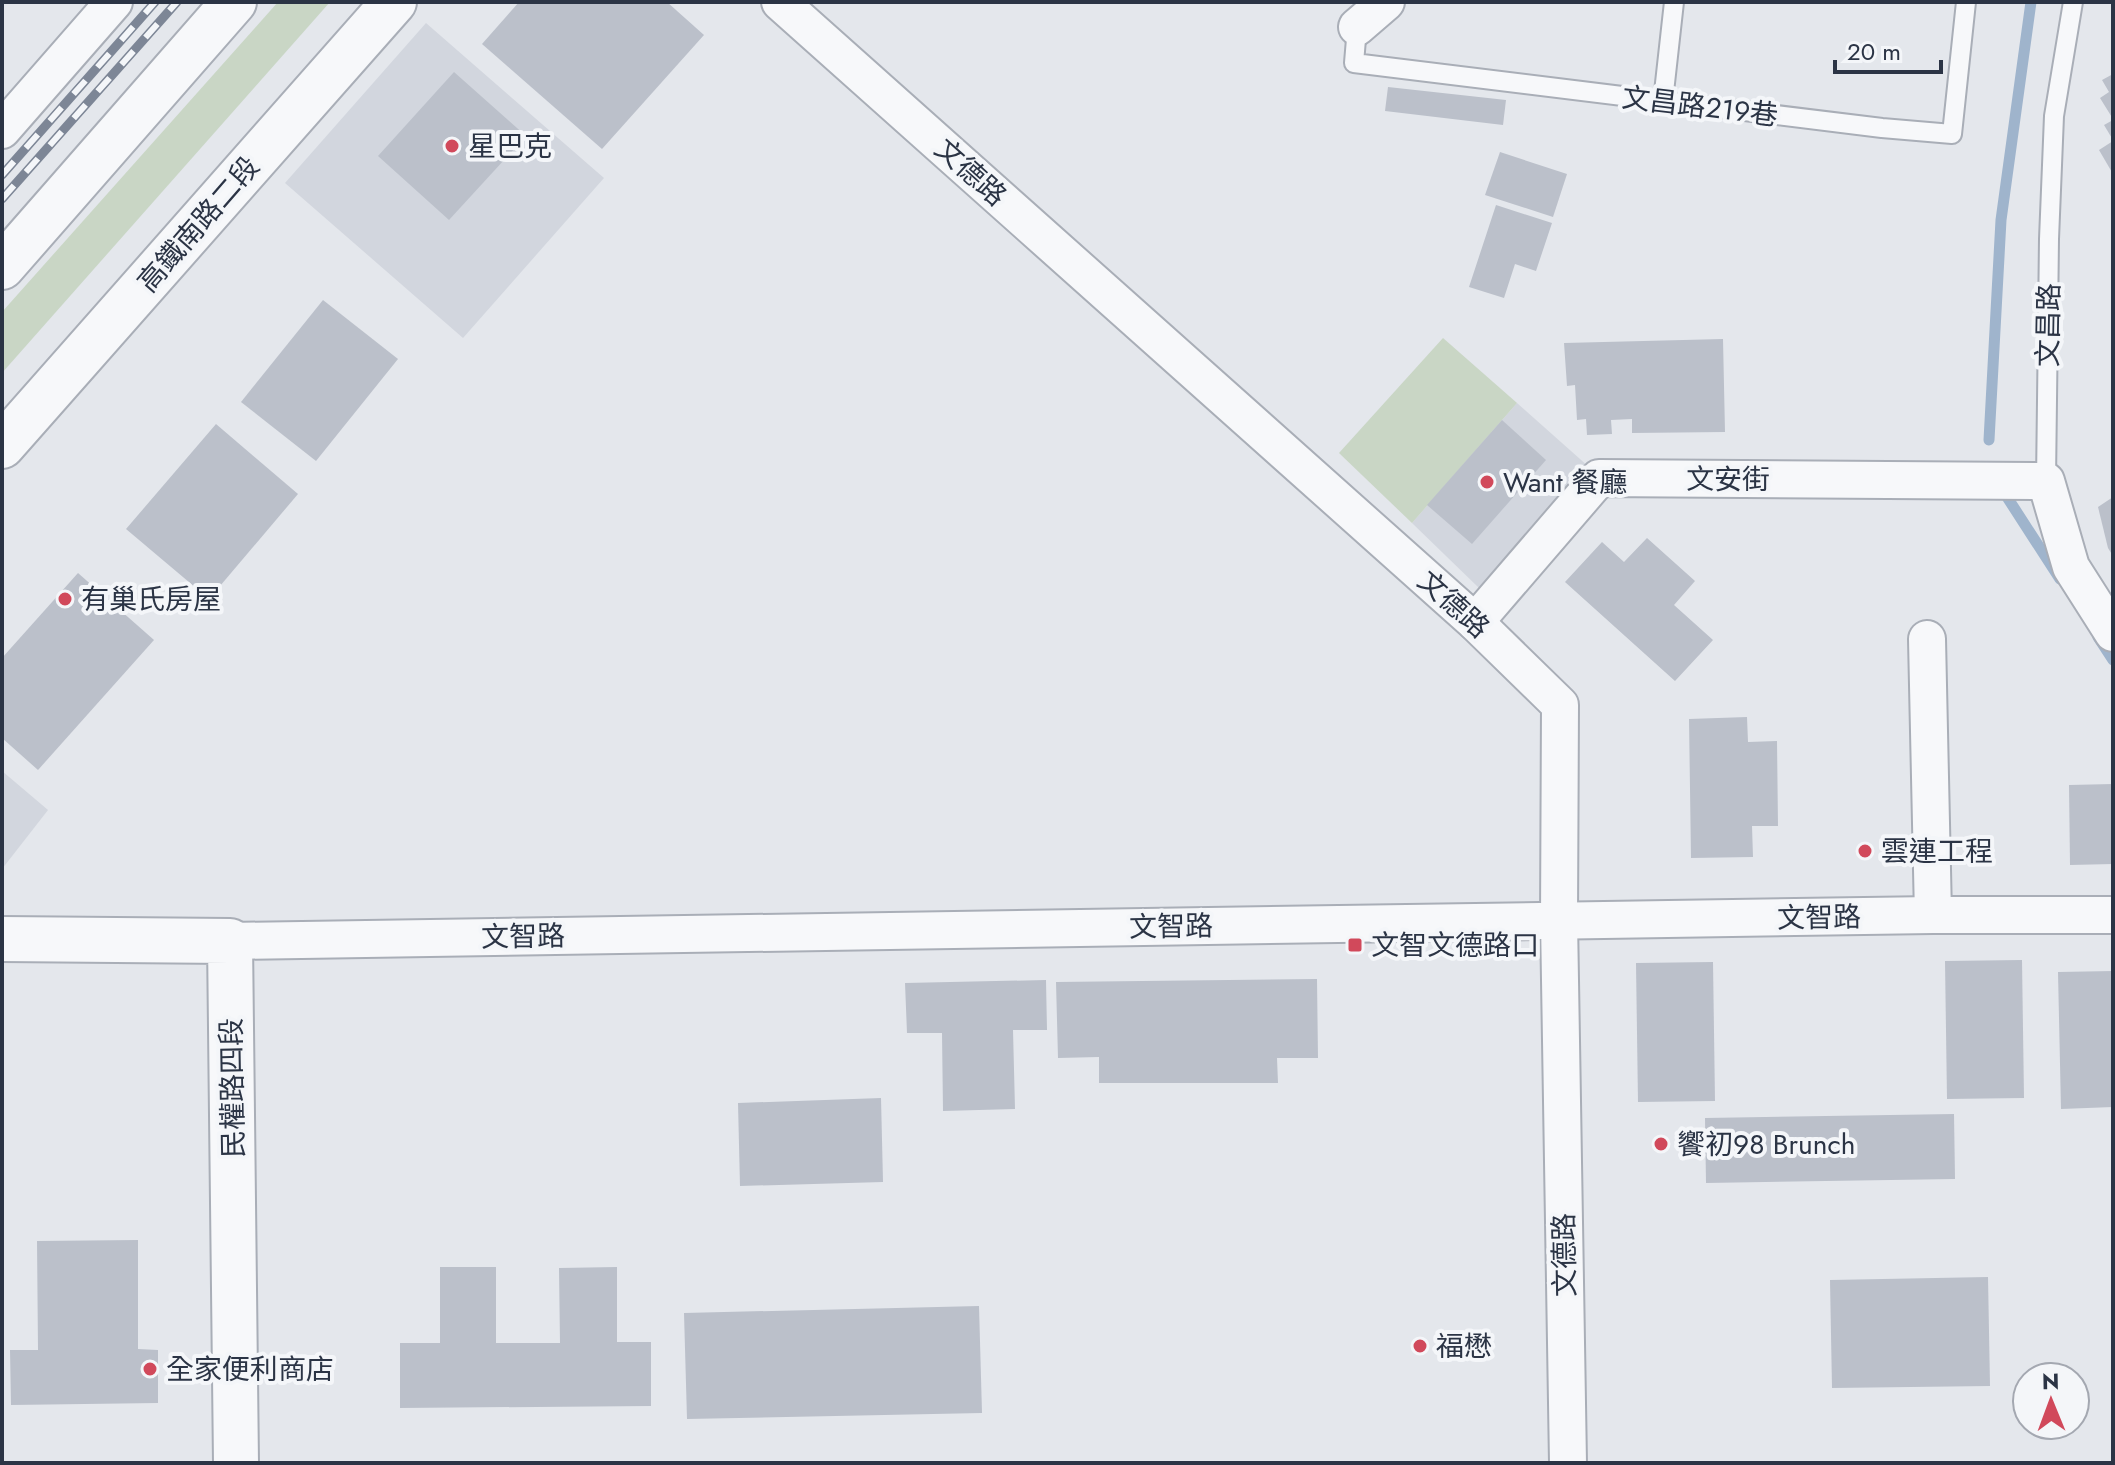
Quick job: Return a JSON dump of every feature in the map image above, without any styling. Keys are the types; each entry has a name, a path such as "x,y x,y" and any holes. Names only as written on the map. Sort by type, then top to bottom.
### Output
{"street":[{"path":"2,130 114,2"},
{"path":"2,267 234,2"},
{"name":"高鐵南路二段","path":"2,446 394,2"},
{"name":"文德路","path":"780,2 1475,622 1560,705 1559,920 1568,1463"},
{"path":"1357,27 1386,2"},
{"name":"文安街","path":"1475,622 1599,478 2046,481"},
{"name":"文昌路","path":"2046,481 2071,567 2113,633"},
{"path":"1927,639 1933,915"},
{"name":"文智路","path":"230,941 1559,920 2113,915"},
{"path":"2,939 230,941"},
{"name":"民權路四段","path":"230,941 236,1463"}],"lane":[{"path":"1663,101 1674,2"},
{"name":"文昌路219巷","path":"1357,27 1354,63 1952,134 1966,2"},
{"name":"文昌路","path":"2046,481 2054,116 2073,2"}],"shaded area":[{"path":"426,23 604,178 463,338 285,183"},
{"path":"1517,403 1589,467 1479,588 1412,523"},
{"path":"2,771 48,810 2,869"}],"green space":[{"path":"278,2 330,2 2,373 2,312"},
{"path":"1443,338 1517,403 1412,523 1339,453"}],"building":[{"path":"519,2 667,2 704,35 602,149 482,44"},
{"name":"星巴克","path":"454,72 526,136 449,220 378,156"},
{"path":"2113,74 2113,119 2100,98 2109,92 2102,80"},
{"path":"1388,87 1506,100 1503,125 1385,111"},
{"path":"2113,120 2113,140 2104,125"},
{"path":"2113,141 2113,174 2099,150"},
{"path":"1500,152 1567,174 1553,217 1485,195"},
{"path":"1496,205 1552,223 1536,271 1515,264 1504,298 1469,287"},
{"path":"323,300 398,359 316,461 241,402"},
{"path":"1723,339 1725,432 1632,433 1632,419 1611,420 1612,434 1587,435 1586,419 1577,420 1575,385 1567,386 1564,343"},
{"name":"Want 餐廳","path":"1502,420 1546,460 1472,544 1427,505"},
{"path":"216,424 298,494 209,599 126,529"},
{"path":"2113,497 2113,556 2108,548 2098,507"},
{"path":"1647,538 1695,581 1674,605 1713,640 1675,681 1565,582 1602,542 1624,562"},
{"path":"78,573 154,640 38,770 2,738 2,658"},
{"path":"1747,717 1748,742 1777,741 1778,826 1752,826 1753,857 1691,858 1689,719"},
{"path":"2113,784 2113,864 2070,865 2069,785"},
{"path":"2022,960 2024,1098 1947,1099 1945,961"},
{"path":"1713,962 1715,1101 1638,1102 1636,963"},
{"path":"2113,971 2113,1107 2061,1109 2058,972"},
{"path":"1317,979 1318,1058 1277,1058 1278,1083 1099,1083 1099,1057 1058,1058 1056,982"},
{"path":"1046,980 1047,1030 1013,1030 1015,1109 943,1111 942,1033 907,1033 905,983"},
{"path":"881,1098 883,1182 740,1186 738,1103"},
{"path":"1954,1114 1955,1179 1706,1183 1705,1118"},
{"path":"138,1240 138,1349 158,1350 158,1403 11,1405 10,1350 38,1350 37,1241"},
{"path":"440,1267 496,1267 496,1343 560,1343 559,1268 617,1267 617,1342 651,1342 651,1406 400,1408 400,1343 440,1343"},
{"path":"1988,1277 1990,1386 1832,1388 1830,1280"},
{"path":"979,1306 982,1413 687,1419 684,1313"}],"waterway":[{"path":"1989,440 2001,220 2031,2"},
{"path":"2007,497 2060,579"},
{"path":"2098,637 2113,660"}],"railway":[{"path":"2,175 155,2"},
{"path":"2,199 177,2"}],"place":[{"name":"星巴克","path":"452,146"},
{"name":"Want 餐廳","path":"1487,482"},
{"name":"有巢氏房屋","path":"65,599"},
{"name":"雲連工程","path":"1865,851"},
{"name":"文智文德路口","path":"1355,945"},
{"name":"饗初98 Brunch","path":"1661,1144"},
{"name":"福懋","path":"1420,1346"},
{"name":"全家便利商店","path":"150,1369"}]}
